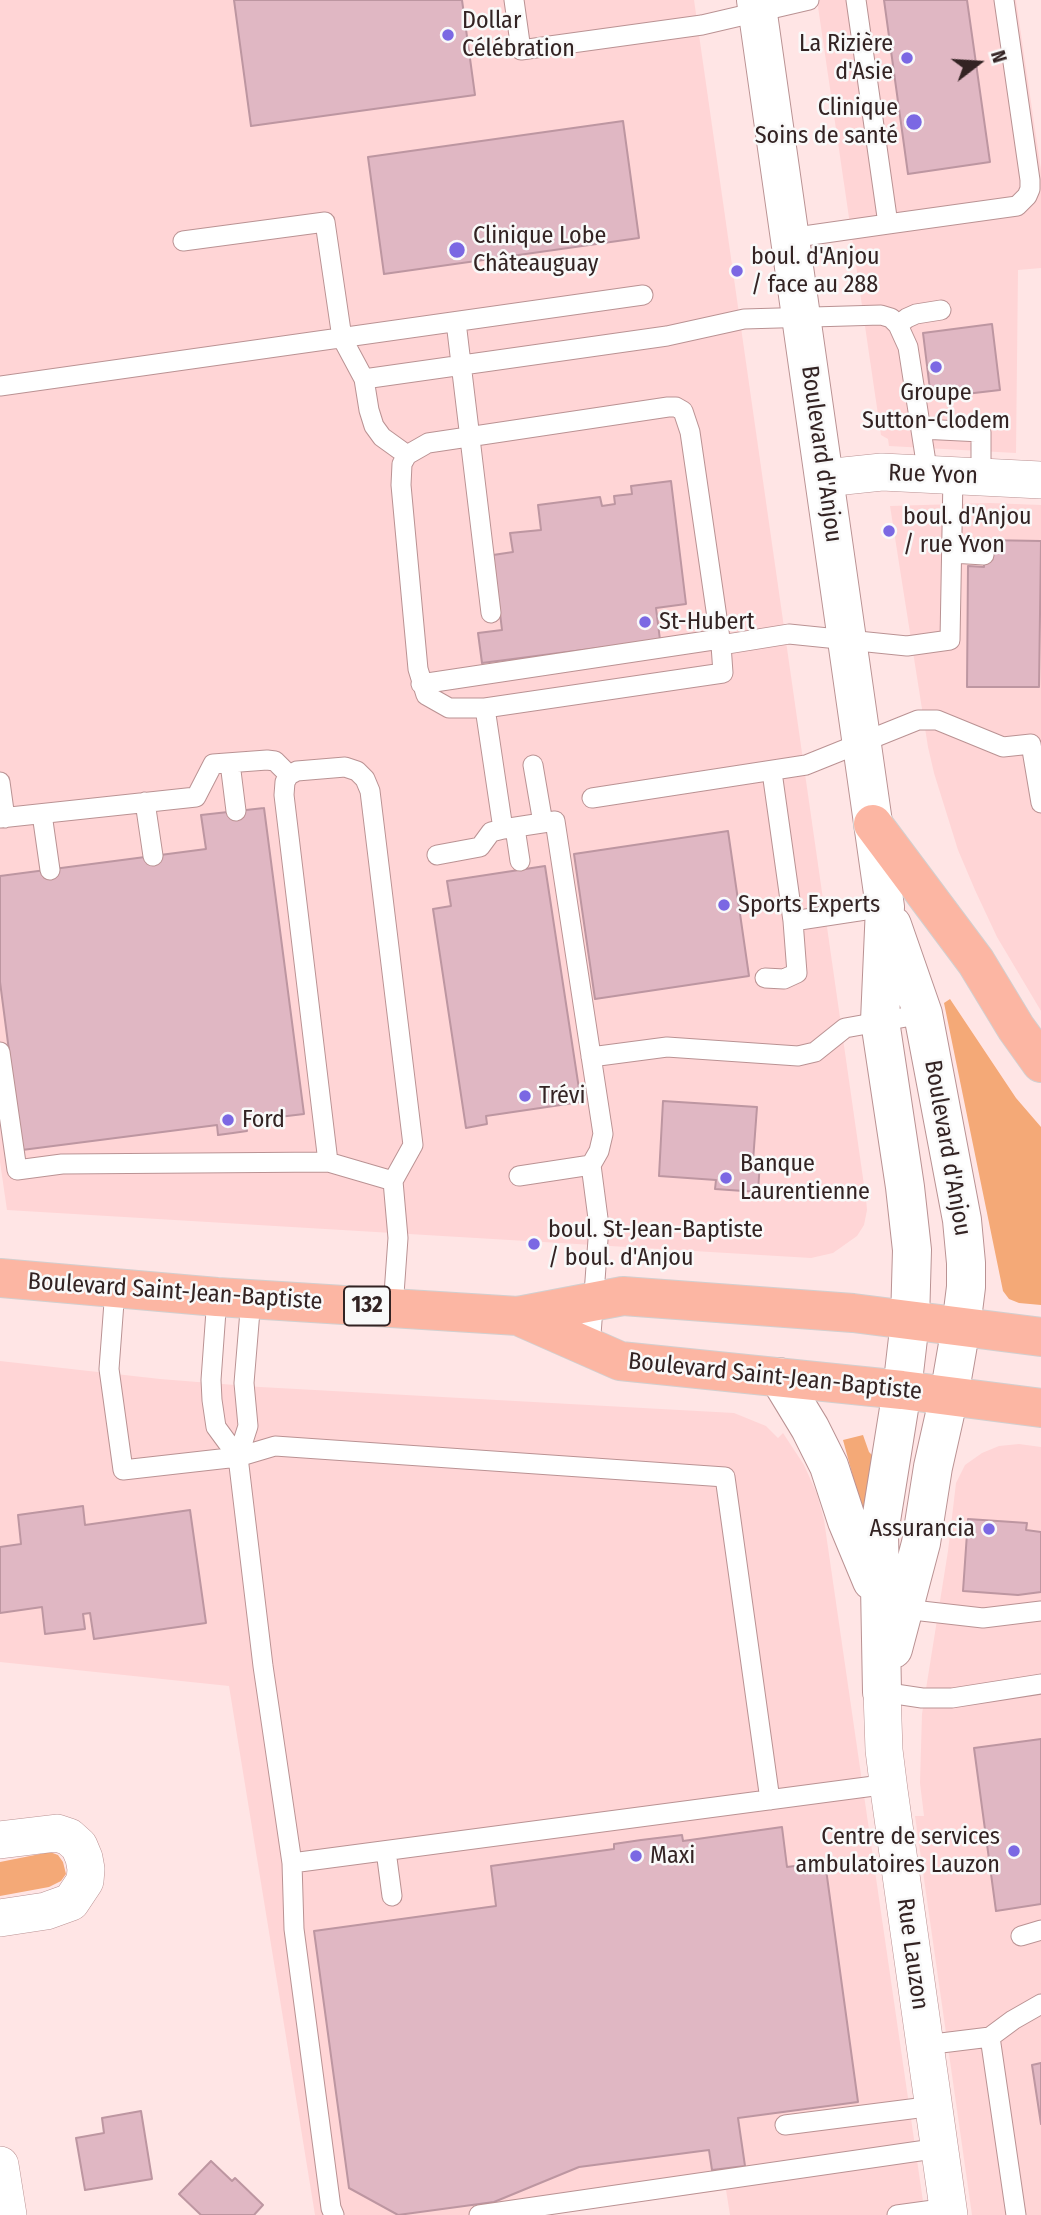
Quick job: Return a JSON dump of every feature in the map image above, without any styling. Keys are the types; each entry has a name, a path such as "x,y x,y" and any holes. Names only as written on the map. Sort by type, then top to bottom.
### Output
{"highway":[{"path":"873,824 976,962 1016,1028 1041,1062"},
{"name":"Boulevard Saint-Jean-Baptiste","path":"0,1279 234,1298 518,1316 622,1296 853,1313 1041,1337"},
{"name":"Boulevard Saint-Jean-Baptiste","path":"518,1316 620,1361 901,1390 1041,1408"}],"street":[{"name":"Boulevard d'Anjou","path":"757,6 885,907 880,1021 912,1250 910,1321 901,1390"},
{"name":"Rue Yvon","path":"825,478 882,472 1041,480"},
{"name":"Boulevard d'Anjou","path":"885,907 923,1014 962,1220 966,1275 961,1326 949,1396"},
{"path":"779,1377 829,1466 847,1521 892,1605"},
{"name":"Rue Lauzon","path":"901,1390 879,1533 892,1605 882,1692 884,1750 949,2211"},
{"name":"Rue Lauzon","path":"892,1605 921,1543 933,1467 949,1396"},
{"path":"0,1840 57,1833 79,1846 86,1869 85,1881 71,1902 46,1910 0,1918"},
{"path":"0,2165 8,2215"}],"lane":[{"path":"514,0 521,50 702,25 757,6 809,0"},
{"path":"856,0 888,224"},
{"path":"790,238 1017,206 1027,196 1030,180 1004,0"},
{"path":"183,241 325,222 342,338 364,379 374,426 382,436 407,455"},
{"path":"0,386 643,295"},
{"path":"898,326 916,314 942,310"},
{"path":"364,379 667,336 744,319 881,316 891,318 898,326 908,347 921,429 954,476"},
{"path":"456,322 491,613"},
{"path":"668,407 683,411 690,432 723,673 485,708 449,708 426,695 418,669 401,485 402,464 407,455 428,443 469,436 668,407"},
{"path":"421,684 789,634 906,646 959,641 951,553 954,476 981,432 921,429"},
{"path":"951,553 984,555"},
{"path":"485,708 509,828 520,861"},
{"path":"593,798 807,765 918,720 937,720 1003,747 1036,744 1041,803"},
{"path":"0,782 3,818 196,797 213,764 275,761 289,775"},
{"path":"230,763 236,811"},
{"path":"533,765 543,823"},
{"path":"328,1162 284,795 285,782 289,775 298,771 345,767 357,771 365,779 370,791 414,1145 393,1181 398,1238 393,1308"},
{"path":"765,978 784,979 797,973 793,921 772,772"},
{"path":"145,802 153,856"},
{"path":"42,814 50,870"},
{"path":"437,855 480,848 491,832 555,821 603,1135 599,1151 591,1165 599,1226 590,1348"},
{"path":"793,921 885,907"},
{"path":"591,1057 667,1047 797,1056 815,1052 845,1028 923,1014"},
{"path":"0,1052 17,1170 62,1164 328,1162 393,1181"},
{"path":"519,1176 591,1165"},
{"path":"115,1289 109,1369 123,1470 238,1457 275,1446 725,1477 770,1800"},
{"path":"234,1298 211,1380 216,1427 238,1457"},
{"path":"234,1298 248,1426 238,1457 262,1666 292,1863 295,1929 334,2215"},
{"path":"892,1605 983,1618 1041,1611"},
{"path":"882,1692 922,1698 952,1698 1041,1684"},
{"path":"292,1863 889,1784"},
{"path":"386,1851 392,1896"},
{"path":"1021,1936 1041,1930"},
{"path":"925,2045 990,2037 1041,2004"},
{"path":"990,2037 1016,2215"},
{"path":"785,2125 934,2106"},
{"path":"479,2215 940,2148"},
{"path":"897,2215 949,2211"}],"shaded area":[{"path":"0,0 694,0 866,1199 864,1225 857,1236 833,1253 811,1258 7,1210 0,1162"},
{"path":"817,0 1016,0 1041,170 1041,268 1018,270 1016,453 889,446 888,439 881,435"},
{"path":"990,503 1041,505 1041,1011 997,937 975,890 958,850 934,773 890,506"},
{"path":"950,999 1016,1098 1041,1127 1041,1305 1019,1303 1009,1299 1003,1291 944,1003"},
{"path":"0,1361 260,1387 734,1413 766,1426 778,1438 783,1433 804,1465 817,1494 824,1520 925,2215 730,2215 726,2190 541,2215 315,2215 229,1686 0,1662"},
{"path":"863,1435 869,1452 875,1458 867,1510 862,1510 843,1440"},
{"path":"1019,1444 1041,1447 1041,2215 972,2215 915,1816 924,1816 920,1783 922,1714 956,1483 965,1465 982,1453 999,1446"},
{"path":"50,1852 58,1855 63,1862 66,1874 61,1881 49,1887 0,1896 0,1862"}],"building":[{"path":"234,0 462,0 475,95 251,126"},
{"path":"884,0 967,0 990,162 908,174"},
{"path":"623,121 639,238 384,274 368,157"},
{"path":"992,324 1000,390 931,398 923,333"},
{"path":"671,481 686,604 656,608 660,640 482,663 478,633 502,630 493,555 513,552 510,533 541,530 538,505 600,497 602,506 615,504 614,496 632,494 631,486"},
{"path":"984,540 1041,541 1039,687 967,687 968,566 984,567"},
{"path":"264,808 304,1114 245,1121 247,1131 218,1135 217,1125 22,1150 0,982 0,876 206,849 201,815"},
{"path":"728,831 749,976 595,999 574,854"},
{"path":"545,866 581,1102 486,1116 487,1124 466,1128 433,909 451,906 447,881"},
{"path":"663,1101 757,1107 753,1161 760,1161 758,1192 715,1189 716,1180 659,1176"},
{"path":"83,1506 85,1525 190,1510 206,1623 94,1639 90,1613 83,1614 85,1629 45,1634 42,1607 0,1613 0,1547 21,1544 18,1515"},
{"path":"968,1519 1027,1523 1026,1530 1041,1532 1041,1592 1018,1595 963,1591"},
{"name":"Centre de services ambulatoires Lauzon","path":"1041,1739 1041,1904 996,1911 974,1748"},
{"path":"782,1827 787,1867 825,1862 858,2102 738,2118 745,2166 712,2170 709,2150 579,2167 494,2202 398,2215 349,2188 314,1931 496,1906 491,1866 614,1849 614,1844 641,1840 682,1835 683,1841"},
{"path":"1041,2063 1041,2124 1032,2065"},
{"path":"141,2111 152,2179 85,2190 76,2138 104,2133 102,2118"},
{"path":"211,2161 232,2181 235,2178 263,2205 254,2215 201,2215 179,2194"}],"place":[{"name":"Dollar Célébration","path":"448,35"},
{"name":"La Rizière d'Asie","path":"907,58"},
{"name":"Clinique Soins de santé","path":"914,122"},
{"name":"Clinique Lobe Châteauguay","path":"457,250"},
{"name":"boul. d'Anjou / face au 288","path":"737,271"},
{"name":"Groupe Sutton-Clodem","path":"936,367"},
{"name":"boul. d'Anjou / rue Yvon","path":"889,531"},
{"name":"St-Hubert","path":"645,622"},
{"name":"Sports Experts","path":"724,905"},
{"name":"Trévi","path":"525,1096"},
{"name":"Ford","path":"228,1120"},
{"name":"Banque Laurentienne","path":"726,1178"},
{"name":"boul. St-Jean-Baptiste / boul. d'Anjou","path":"534,1244"},
{"name":"Assurancia","path":"989,1529"},
{"name":"Centre de services ambulatoires Lauzon","path":"1014,1851"},
{"name":"Maxi","path":"636,1856"}]}
